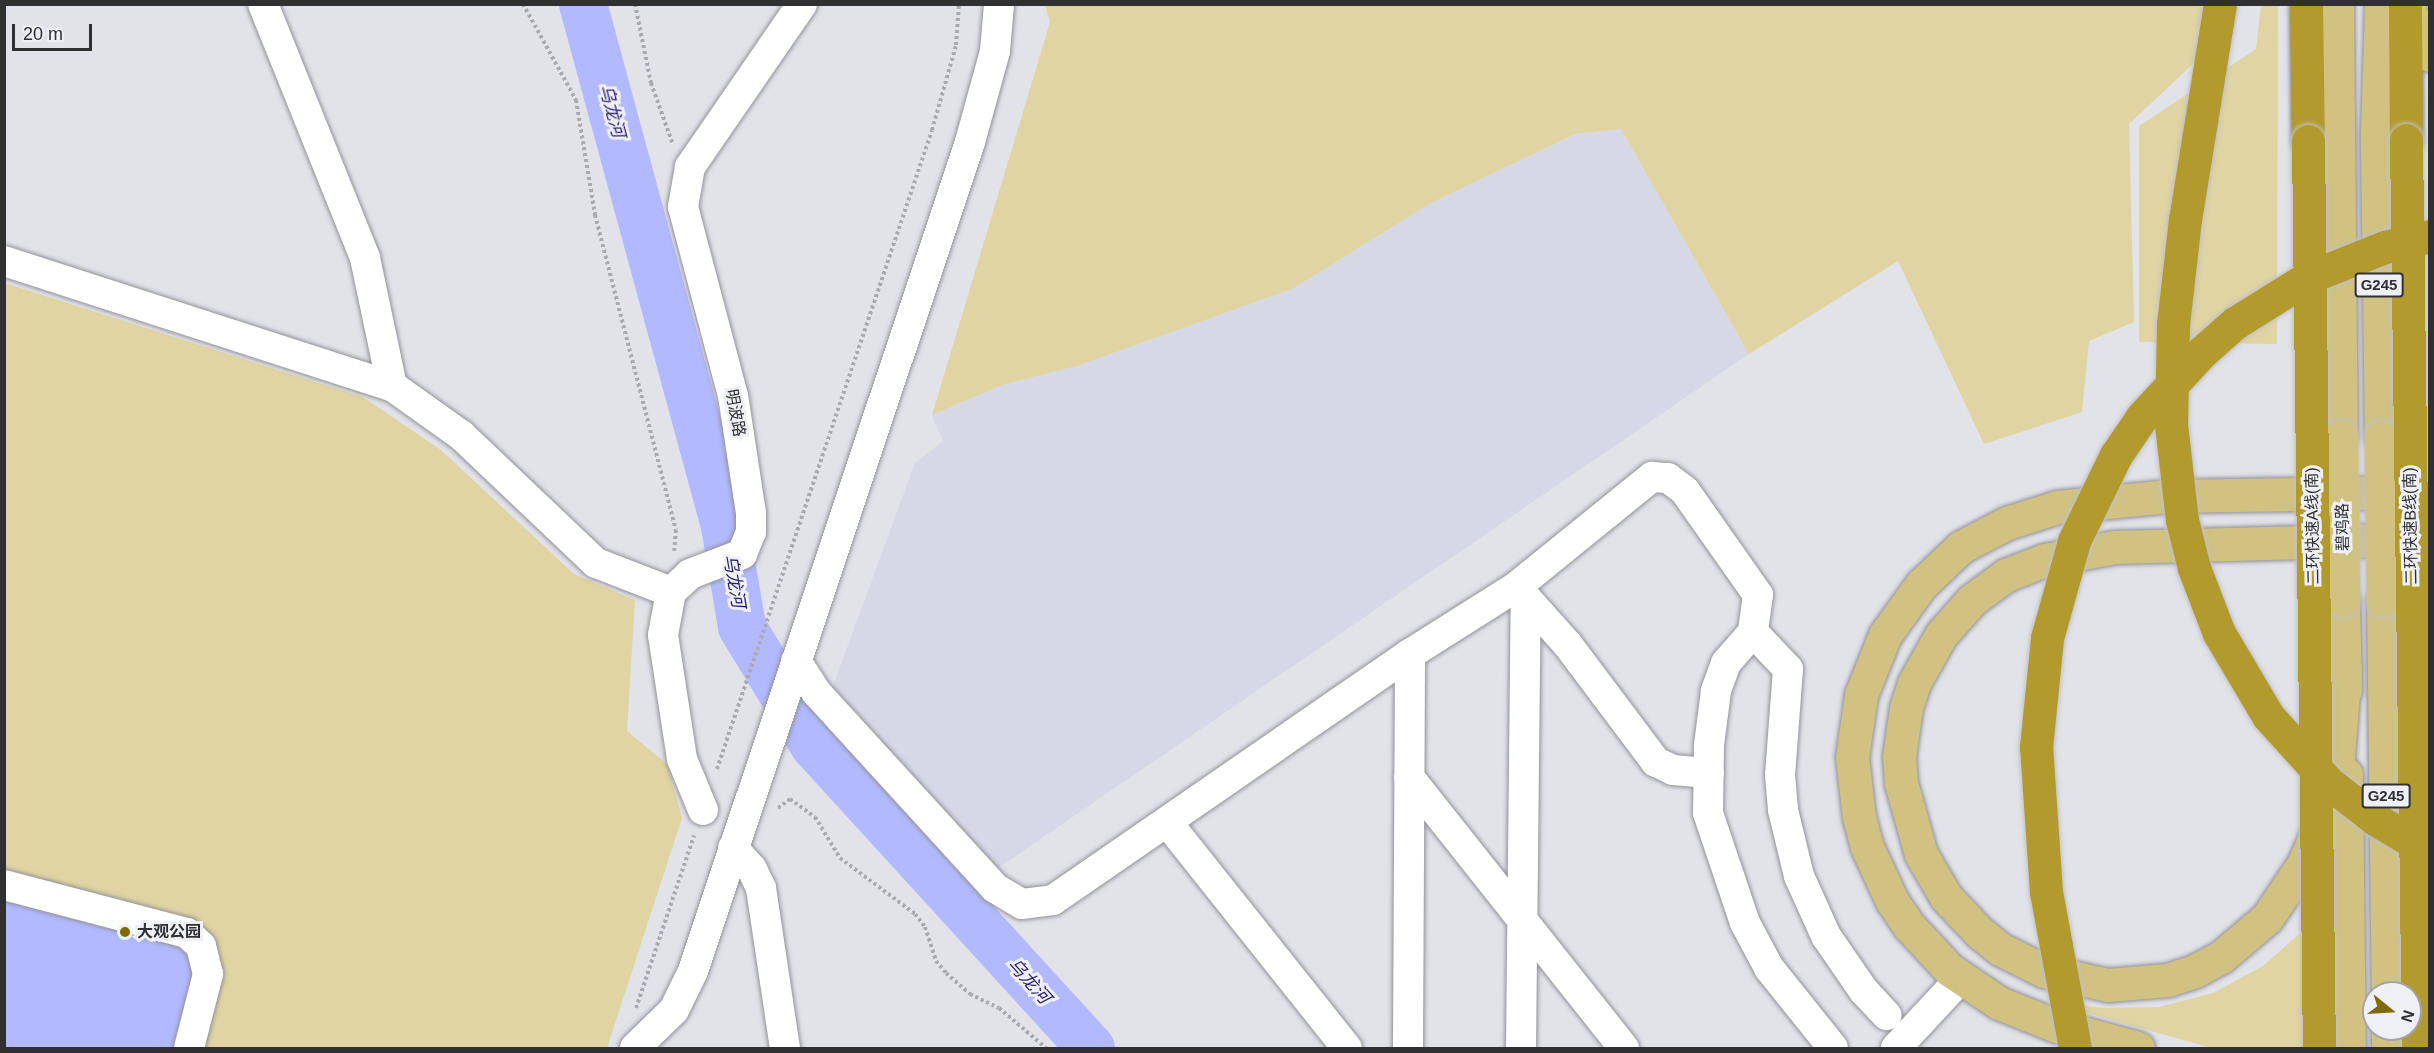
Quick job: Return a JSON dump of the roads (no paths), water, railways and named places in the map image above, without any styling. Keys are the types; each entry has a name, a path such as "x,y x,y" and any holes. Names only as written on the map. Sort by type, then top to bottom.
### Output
{"highway":[{"path":"2220,4 2185,219 2173,324 2171,423 2182,520 2194,568 2219,633 2268,716 2336,789 2375,819 2430,852"},
{"name":"二环快速A线(南)","path":"2306,4 2319,1048"},
{"name":"二环快速B线(南)","path":"2405,4 2418,1048"},
{"path":"2075,1048 2046,892 2036,747 2047,638 2058,588 2082,523 2116,455 2142,417 2186,367 2235,323 2289,288 2345,260 2430,236"}],"main road":[{"name":"碧鸡路","path":"2337,4 2349,1048"},
{"name":"G245","path":"2381,4 2377,132 2388,981"},
{"path":"2405,4 2430,55"},
{"path":"2138,1048 2025,1015 1961,978 1928,949 1892,901 1867,847 1854,788 1854,726 1861,695 1885,635 1920,585 1961,548 1984,534 2057,507 2170,496 2430,492"},
{"path":"2345,668 2338,756 2318,831 2304,864 2267,918 2221,957 2195,971 2167,980 2118,985 2076,981 2044,971 2007,953 1980,933 1947,897 1921,854 1901,783 1900,749 1906,708 1914,682 1941,635 1972,600 2006,575 2045,560 2115,547 2430,539"},
{"path":"2413,1048 2430,982"}],"street":[{"path":"263,4 365,258 392,386"},
{"name":"明波路","path":"681,583 742,554 752,532 750,501 734,396 683,207 690,167 802,4"},
{"path":"635,1048 674,1010 693,972 987,86 995,51 999,4"},
{"path":"4,261 392,386 461,435 596,563 681,583 663,635 682,759 703,810"},
{"path":"795,665 816,692 995,888 1023,904 1053,900 1410,654 1521,592 1652,477 1668,478 1685,491 1758,595 1753,632 1726,663 1716,691 1708,813 1745,923 1769,968 1833,1048"},
{"path":"1521,592 1568,645 1656,762 1673,771 1709,773"},
{"path":"1521,592 1524,922 1521,1048"},
{"path":"1753,632 1788,669 1780,775 1790,844 1799,876 1826,936 1864,991 1886,1015"},
{"path":"1408,1048 1410,654"},
{"path":"1409,777 1624,1048"},
{"path":"1167,822 1347,1048"},
{"path":"733,848 752,869 761,888 785,1048"},
{"path":"4,885 187,933 201,946 208,974 189,1048"},
{"path":"1896,1048 1961,978"},
{"path":"2425,1048 2430,1045"}],"water":[{"path":"4,900 184,946 197,970 178,1048 5,1048"}],"waterway":[{"name":"乌龙河","path":"583,4 725,526 742,627 814,745 1091,1048"}],"place":[{"name":"大观公园","path":"125,932"}]}
